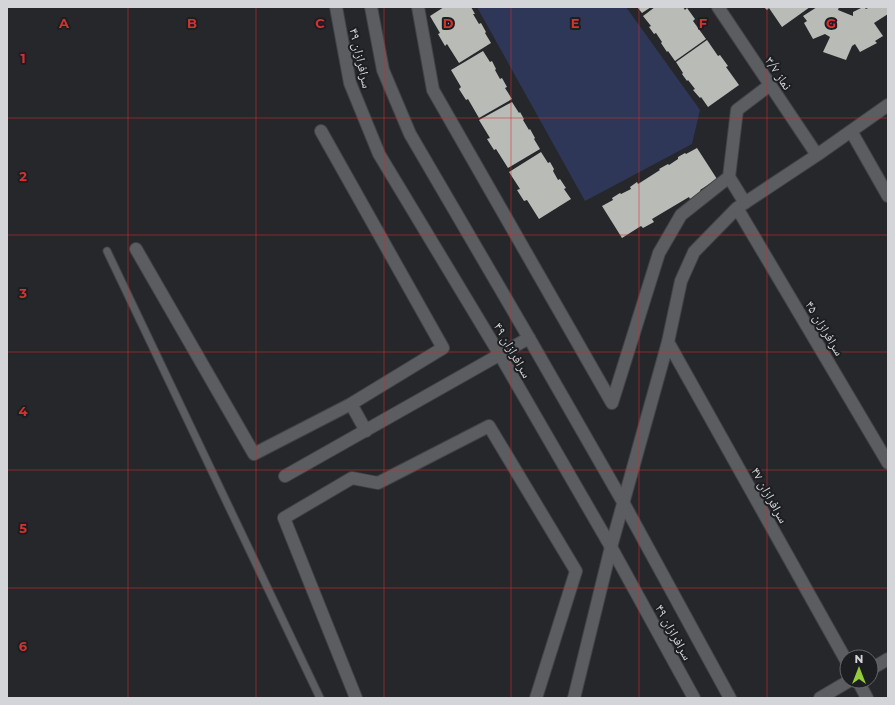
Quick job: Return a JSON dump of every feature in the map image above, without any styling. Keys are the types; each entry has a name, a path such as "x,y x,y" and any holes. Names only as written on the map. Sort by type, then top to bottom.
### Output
{"street":[{"name":"سرافرازان ۴۹","path":"336,7 350,83 379,154 500,355 611,547 694,698"},
{"name":"سرافرازان ۴۹","path":"371,7 383,70 410,134 530,338 623,502 730,698"},
{"path":"418,7 433,90 612,403 659,253 681,215 729,177 737,110 770,86"},
{"name":"نماز ۳/۷","path":"718,7 817,155"},
{"path":"575,697 611,547 668,342 681,281 694,252 741,205 817,155 888,105"},
{"path":"136,249 254,454 351,404 443,348 321,131"},
{"path":"851,131 888,196"},
{"name":"سرافرازان ۴۵","path":"729,177 741,205 888,463"},
{"path":"285,476 530,338"},
{"name":"سرافرازان ۴۷","path":"668,342 840,649"},
{"path":"351,404 366,431"},
{"path":"356,698 284,518 352,478 378,483 489,426 576,571 536,698"},
{"path":"879,664 888,659"},
{"path":"820,698 839,687"},
{"path":"862,689 867,698"}],"lane":[{"path":"108,251 320,698"}],"shaded area":[{"path":"477,7 626,7 700,110 692,144 585,201"}],"building":[{"path":"444,7 471,7 475,14 473,14 479,24 481,23 491,43 459,63 447,44 445,46 438,34 440,33 430,16"},
{"path":"637,7 651,7 642,13"},
{"path":"655,7 683,7 685,10 687,8 695,19 693,21 706,39 675,61 668,51 667,52 656,33 654,34 649,27 651,26 643,16"},
{"path":"764,7 810,7 782,27 769,8 767,10"},
{"path":"817,7 839,7 838,10 853,16 853,12 863,7 866,9 870,7 888,7 888,14 874,23 883,36 875,41 877,43 860,52 855,44 852,46 846,60 823,52 830,37 825,34 813,39 804,23 807,21 803,16"},
{"path":"707,40 718,56 720,55 728,66 726,67 739,85 708,107 701,97 700,98 693,90 695,89 682,74 683,73 676,62"},
{"path":"483,51 490,62 492,61 496,69 495,70 500,79 502,78 507,87 505,88 512,99 479,118 468,99 466,100 459,89 461,87 451,70"},
{"path":"512,102 519,113 520,112 540,149 508,168 496,149 494,150 487,139 490,138 479,120"},
{"path":"697,148 717,179 700,190 701,192 690,199 689,197 652,219 654,222 643,228 641,226 622,238 602,206 613,200 612,198 620,193 621,194 631,189 630,187 637,182 638,184 660,170 659,169 678,159 678,157"},
{"path":"541,152 548,163 550,162 558,180 560,179 566,188 564,189 571,199 539,219 527,200 524,201 517,190 520,189 509,172"}]}
